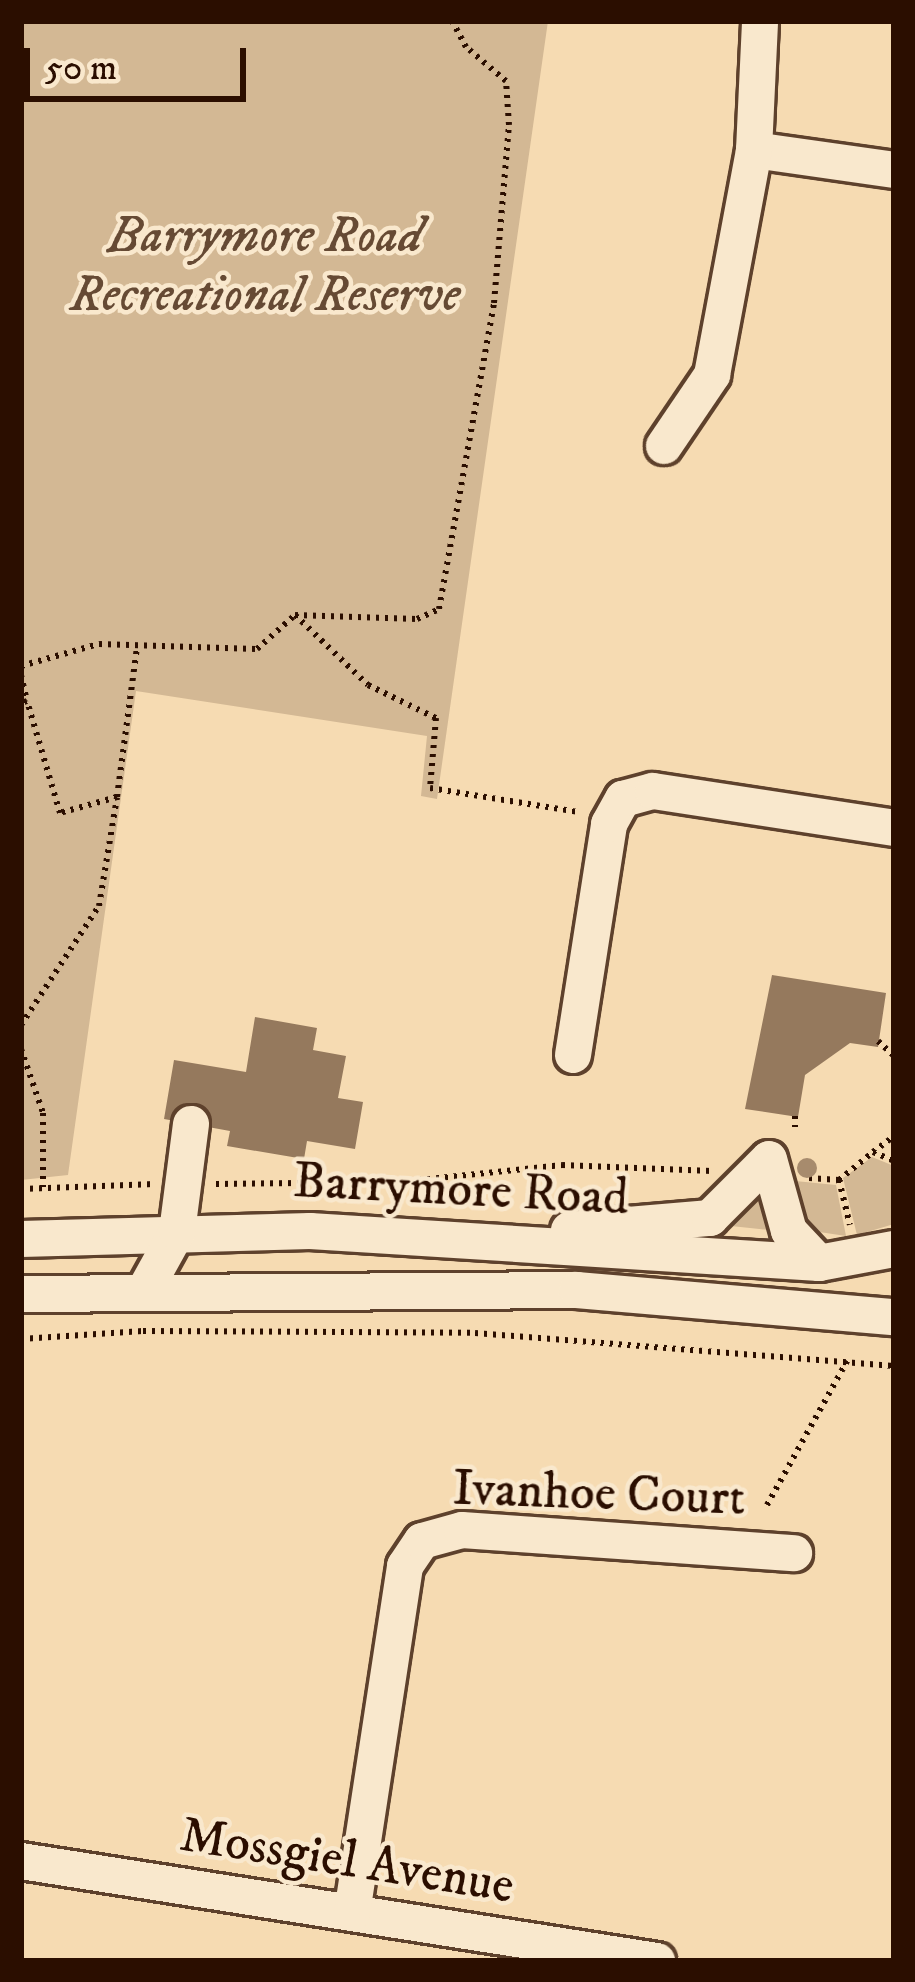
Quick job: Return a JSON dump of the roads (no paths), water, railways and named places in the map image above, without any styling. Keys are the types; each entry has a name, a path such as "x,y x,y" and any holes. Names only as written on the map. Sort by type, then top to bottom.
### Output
{"street":[{"path":"664,446 712,375 754,150 760,21"},
{"path":"754,150 894,170"},
{"path":"573,1055 609,824 623,799 653,791 894,827"},
{"path":"146,1288 177,1232 190,1124"},
{"path":"518,1238 634,1220 710,1218 769,1159 789,1231 819,1263"},
{"name":"Barrymore Road","path":"21,1239 177,1232 518,1238 819,1263 894,1249"},
{"name":"Barrymore Road","path":"21,1294 146,1288 578,1290 894,1317"},
{"name":"Ivanhoe Court","path":"352,1913 405,1566 422,1541 462,1530 794,1553"},
{"name":"Mossgiel Avenue","path":"21,1861 657,1961"}],"park label":[{"name":"Barrymore Road Recreational Reserve","path":"265,266"}]}
